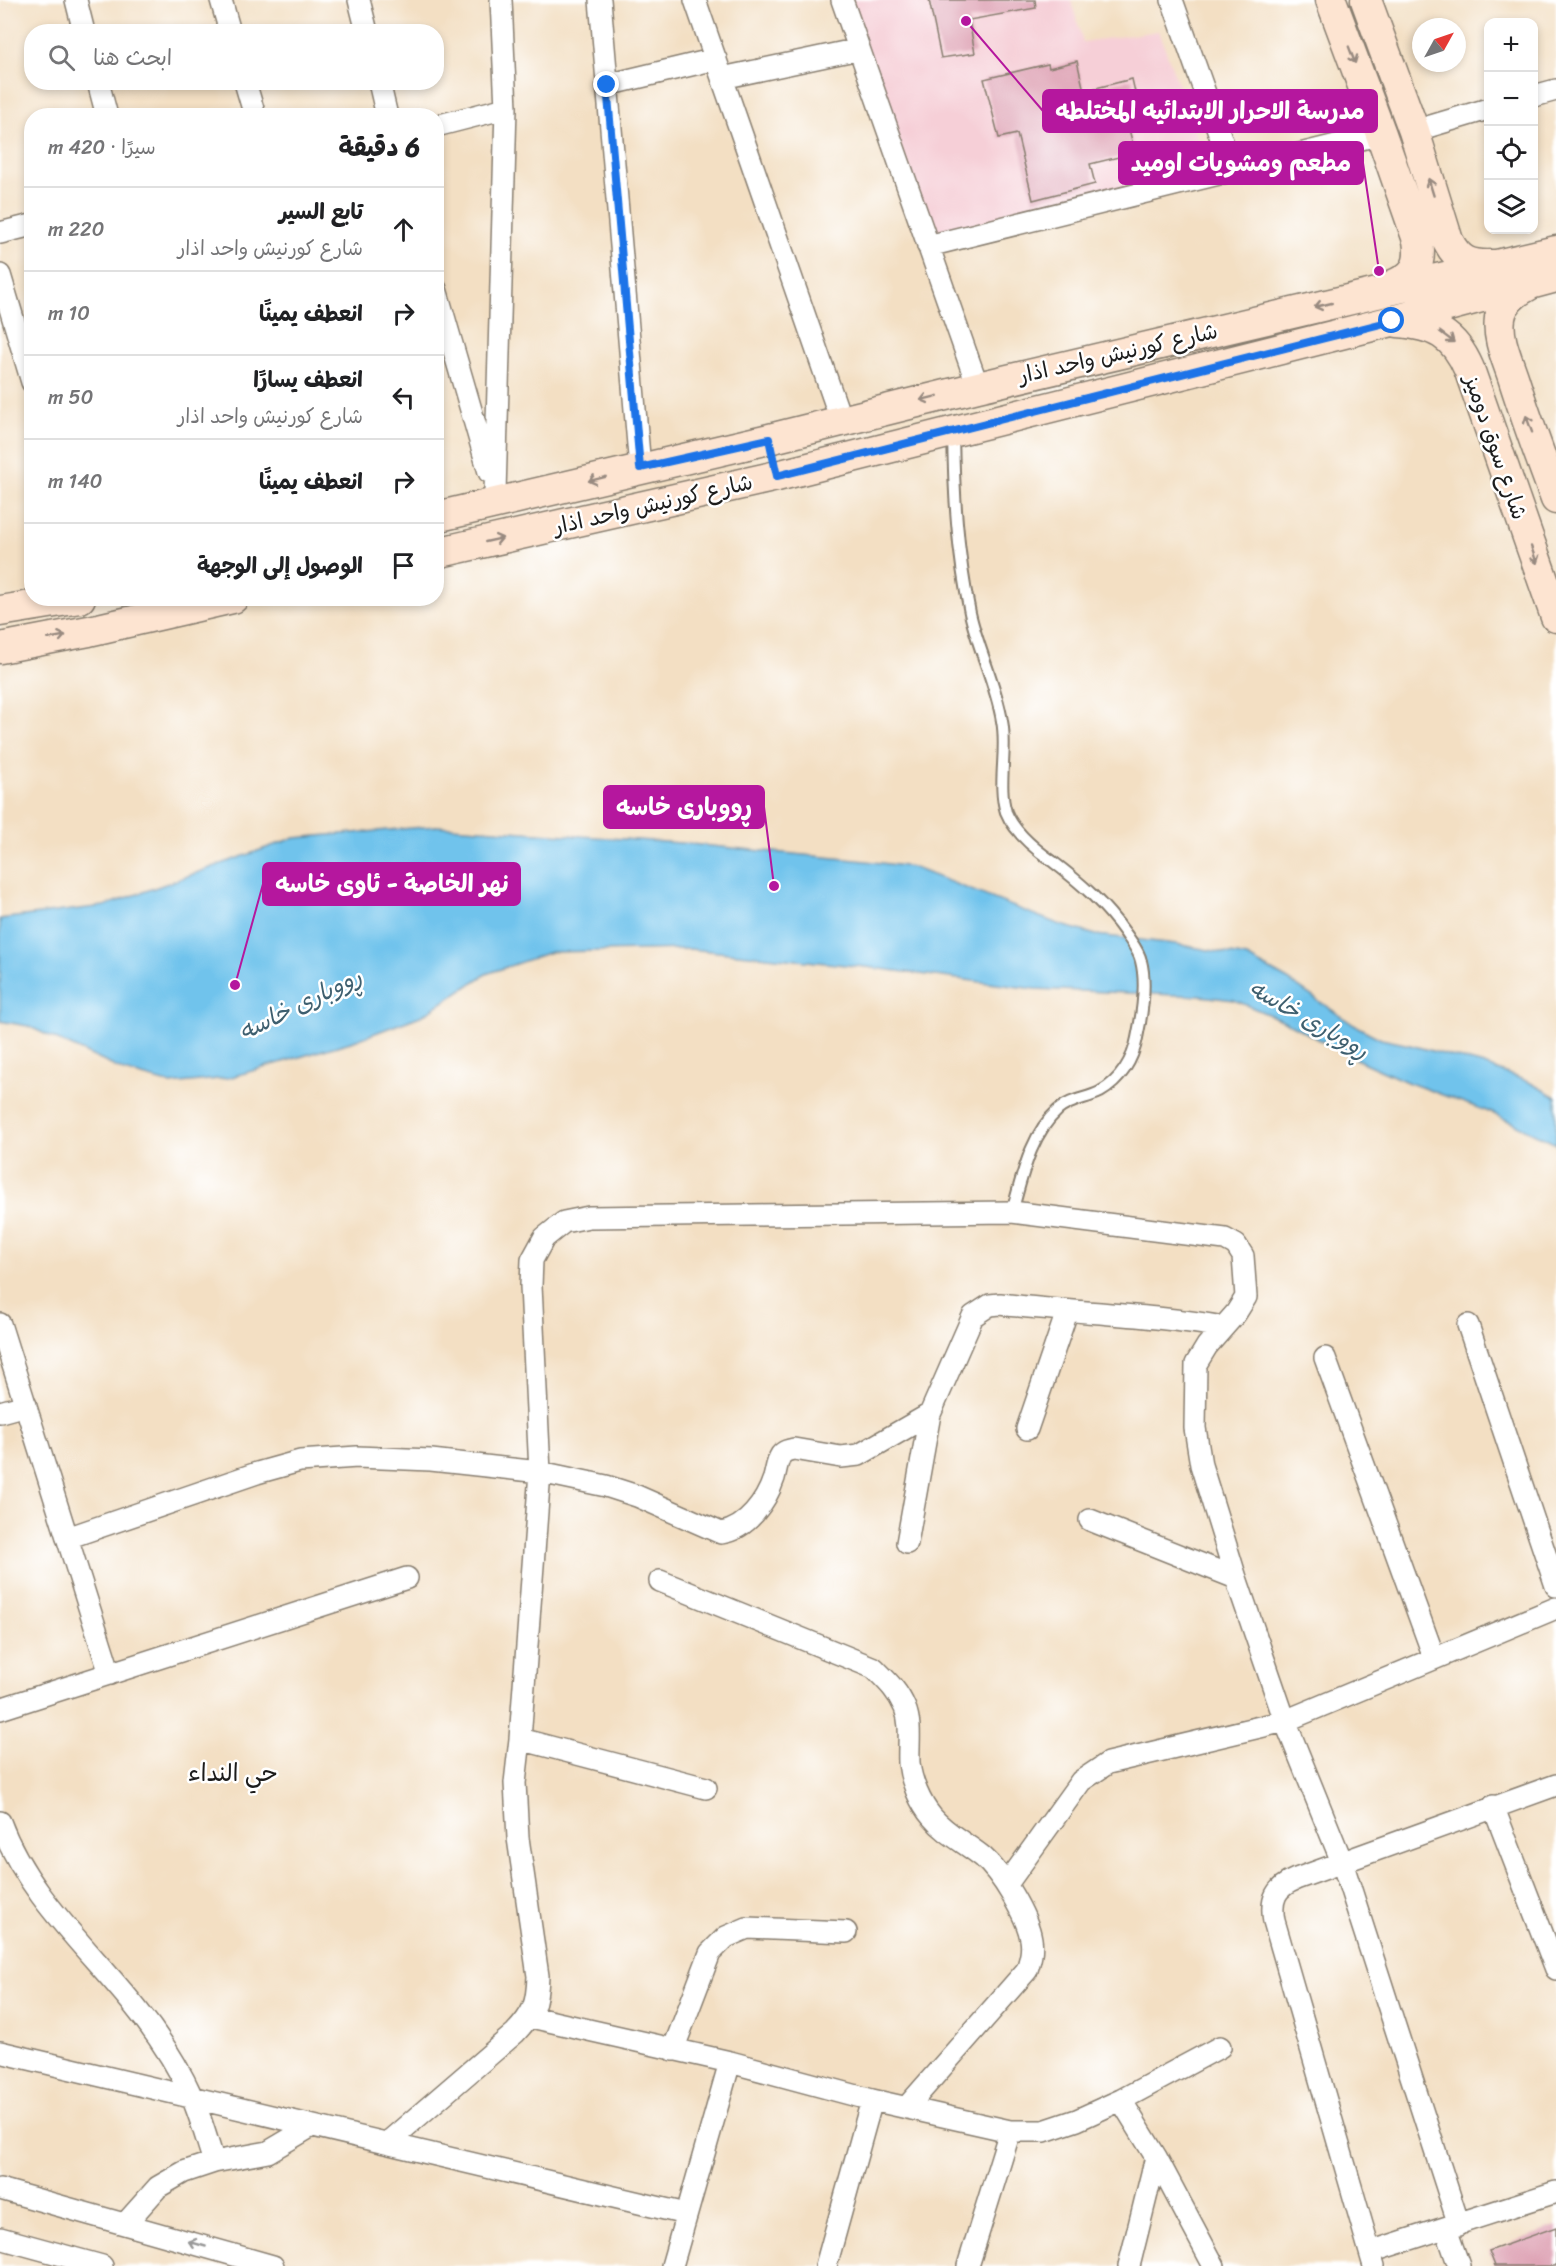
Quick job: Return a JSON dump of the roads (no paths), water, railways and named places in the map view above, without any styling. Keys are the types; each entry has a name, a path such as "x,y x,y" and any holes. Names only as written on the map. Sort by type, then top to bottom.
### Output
{"main road":[{"path":"1331,0 1381,134 1427,221 1448,241 1458,257 1475,266 1502,265"},
{"path":"1371,1 1414,131 1427,221 1416,268 1404,280 1380,291"},
{"path":"1380,291 1556,251"},
{"name":"شارع كورنيش واحد اذار","path":"444,551 777,476 1392,321 1545,280"},
{"name":"شارع سوق دوميز","path":"1545,280 1517,291 1507,302 1500,316 1500,330 1518,393 1556,499"},
{"name":"شارع كورنيش واحد اذار","path":"444,515 496,497 769,439 1380,291"},
{"name":"شارع سوق دوميز","path":"1392,321 1431,327 1448,337 1461,350 1556,617"},
{"path":"769,439 777,476"},
{"path":"0,611 31,606"},
{"path":"0,648 89,631 198,606"}],"street":[{"path":"76,0 82,24"},
{"path":"221,0 228,24"},
{"path":"359,0 365,24"},
{"path":"496,497 506,108 501,0"},
{"path":"600,0 640,468"},
{"path":"695,0 841,420"},
{"path":"842,0 978,387"},
{"path":"1172,0 1233,172"},
{"path":"607,85 860,49"},
{"path":"100,90 105,108"},
{"path":"247,90 253,108"},
{"path":"381,90 385,108"},
{"path":"1538,95 1556,90"},
{"path":"444,124 506,108"},
{"path":"1414,131 1484,110"},
{"path":"928,246 1381,134"},
{"path":"0,233 24,227"},
{"path":"0,275 24,355"},
{"path":"444,317 496,497"},
{"path":"387,2143 515,2033 531,2017 537,1998 538,1976 518,1838 515,1783 540,1472 531,1286 532,1260 544,1238 564,1222 589,1217 1012,1212 1225,1239 1236,1245 1243,1256 1246,1297 1207,1346 1196,1364 1195,1428 1201,1465 1236,1578 1285,1721 1342,1862 1453,2227 1459,2266"},
{"path":"907,1543 930,1414 969,1325 981,1310 990,1305 1000,1304 1067,1312 1189,1321 1223,1327"},
{"path":"1027,1429 1067,1312"},
{"path":"0,1324 110,1674"},
{"path":"1468,1325 1556,1586"},
{"path":"1325,1358 1434,1657"},
{"path":"0,1412 26,1405"},
{"path":"67,1538 257,1473 300,1461 357,1457 430,1460 540,1472 606,1486 638,1496 721,1533 732,1532 741,1526 762,1502 770,1489 779,1460 787,1450 794,1449 841,1457 859,1455 930,1414"},
{"path":"1090,1520 1236,1578"},
{"path":"0,1709 407,1578"},
{"path":"660,1581 874,1668 894,1687 906,1710 909,1765 917,1793 932,1817 953,1837 983,1857 1007,1884 1031,1938 1032,1954 1027,1971 906,2108"},
{"path":"1007,1884 1081,1780 1108,1763 1285,1721 1556,1608"},
{"path":"520,1739 706,1788"},
{"path":"1556,1785 1493,1806 1284,1884 1275,1894 1272,1907 1372,2259 1453,2227 1556,2192"},
{"path":"1493,1806 1556,1969"},
{"path":"0,1822 33,1884 62,1922 137,2010 168,2054 192,2097 214,2162"},
{"path":"673,2050 710,1953 726,1937 747,1928 846,1932"},
{"path":"531,2017 730,2062 872,2100 1010,2131 1044,2131 1077,2120 1121,2100 1220,2047"},
{"path":"0,2052 686,2214"},
{"path":"672,2266 730,2062"},
{"path":"826,2266 872,2100"},
{"path":"1121,2100 1156,2157 1214,2266"},
{"path":"125,2224 145,2199 169,2179 214,2162 268,2152 312,2126"},
{"path":"968,2266 1010,2131"},
{"path":"1129,2266 1156,2157"},
{"path":"0,2189 273,2266"},
{"path":"0,2238 102,2266"}],"lane":[{"path":"953,432 957,543 971,615 1003,723 1006,812 1018,832 1095,896 1115,918 1135,946 1141,960 1144,977 1138,1036 1133,1055 1122,1074 1100,1092 1076,1099 1058,1110 1042,1131 1028,1156 1012,1212"}],"water":[{"path":"436,826 680,843 912,867 1058,924 1096,935 1176,944 1247,957 1288,980 1354,1025 1381,1039 1484,1065 1529,1082 1556,1097 1556,1144 1492,1113 1407,1082 1362,1062 1282,1020 1234,1000 1200,996 1035,989 866,967 689,949 551,952 486,974 423,1015 354,1041 228,1078 171,1084 124,1071 28,1026 0,1021 0,919 104,906 294,838"}],"place":[{"name":"مدرسة الاحرار الابتدائيه المختلطه","path":"966,21"},
{"name":"مطعم ومشويات اوميد","path":"1379,271"},
{"name":"ڕووباری خاسە","path":"774,886"},
{"name":"نهر الخاصة - ئاوی خاسە","path":"235,985"}],"district":[{"name":"حي النداء","path":"233,1773"}]}
